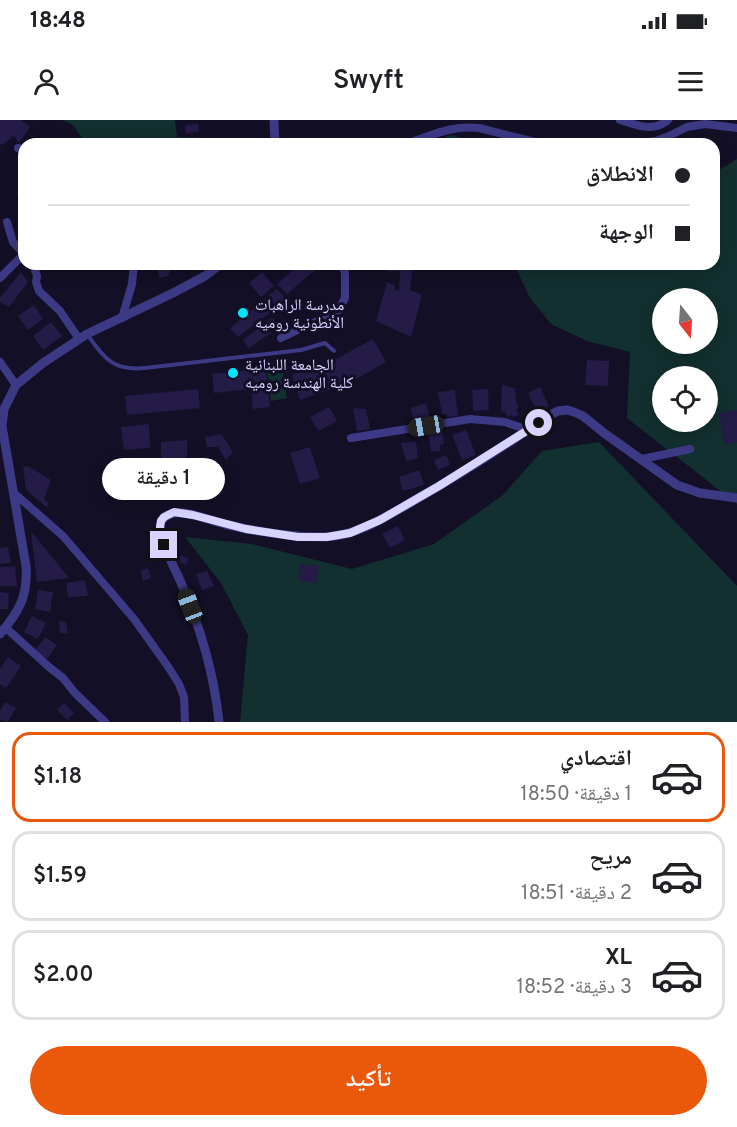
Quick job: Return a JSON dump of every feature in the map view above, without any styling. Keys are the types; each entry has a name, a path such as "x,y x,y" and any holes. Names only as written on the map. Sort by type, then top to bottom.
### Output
{"street":[{"path":"274,120 274,138"},
{"path":"620,120 653,128 661,126 668,120"},
{"path":"664,138 687,124 737,128"},
{"path":"422,138 457,127 479,128 519,138"},
{"path":"7,222 13,242 18,247"},
{"path":"0,278 18,260"},
{"path":"35,270 39,291 83,337"},
{"path":"122,318 132,284 133,270"},
{"path":"105,722 63,678 2,630 20,607 26,582 26,566 15,494 6,452 2,418 4,409 16,385 43,363 83,337 192,283 212,270"},
{"path":"281,338 338,311 345,298 344,270"},
{"path":"0,362 16,385"},
{"path":"219,722 216,696 205,650 183,588 164,545 160,527 164,517 174,512 246,529 298,537 327,537 350,533 376,522 429,492 558,411 567,410 583,416 603,433 677,485 700,493 737,498"},
{"path":"351,438 470,419 505,422 528,430"},
{"path":"642,459 690,449"},
{"path":"15,494 63,536 134,619 182,690 185,722"}],"lane":[{"path":"83,337 115,365 128,369 301,350 325,343 334,351"}],"green space":[{"path":"63,120 175,120 177,137 215,138 82,138 73,125"},
{"path":"451,135 462,138 444,138"},
{"path":"737,159 737,504 627,418 630,352 587,341 551,324 530,298 517,270 720,270 720,169"},
{"path":"281,361 287,398 271,401 266,363"},
{"path":"599,442 737,586 737,722 240,722 248,635 221,583 185,537 252,544 352,569 434,544 503,495 542,451"}],"building":[{"path":"0,120 21,120 30,127 22,138 18,138 18,142 14,136 2,145 0,144"},
{"path":"198,123 199,131 186,134 185,126"},
{"path":"158,270 170,270 168,276 159,278"},
{"path":"293,270 315,270 287,294 277,284"},
{"path":"412,270 410,290 422,295 411,337 376,321 387,282 399,291 400,271 388,271"},
{"path":"21,272 28,282 9,307 0,302 0,298"},
{"path":"262,272 274,286 261,297 249,283"},
{"path":"277,289 287,300 238,337 230,328"},
{"path":"34,305 43,319 28,330 18,316"},
{"path":"273,318 281,331 276,334 267,321"},
{"path":"51,322 62,336 43,350 33,336"},
{"path":"264,324 271,333 249,348 243,340"},
{"path":"373,339 386,362 351,382 300,400 292,375 340,357"},
{"path":"587,360 609,361 608,386 585,385"},
{"path":"266,368 270,407 253,409 251,389 214,393 212,374"},
{"path":"502,385 515,388 519,408 516,409 519,415 507,417 505,412 501,411"},
{"path":"540,387 549,406 537,412 528,393"},
{"path":"198,389 200,408 127,415 125,396"},
{"path":"488,389 489,410 473,411 472,390"},
{"path":"455,390 458,416 447,417 447,414 442,414 438,392"},
{"path":"426,403 431,421 414,424 411,408"},
{"path":"329,407 337,421 318,431 310,417"},
{"path":"353,408 366,409 370,429 357,431"},
{"path":"737,410 737,442 724,444 719,413"},
{"path":"149,424 150,448 124,450 121,427"},
{"path":"466,430 476,455 462,460 452,435"},
{"path":"442,431 444,444 440,445 440,451 431,452 428,432"},
{"path":"221,434 233,452 226,460 218,447 207,447 205,437"},
{"path":"187,440 187,461 161,461 161,442"},
{"path":"416,442 418,458 406,461 401,443"},
{"path":"310,447 320,478 300,484 290,453"},
{"path":"446,455 450,465 438,470 434,460"},
{"path":"28,466 51,480 44,499 49,504 46,507 26,490 23,467"},
{"path":"419,470 424,485 403,491 399,477"},
{"path":"398,526 405,540 390,548 382,534"},
{"path":"31,531 69,578 37,582"},
{"path":"8,547 11,563 0,564 0,548"},
{"path":"181,555 189,559 186,565 178,561"},
{"path":"300,564 319,566 317,583 298,581"},
{"path":"15,566 17,586 0,586 0,567"},
{"path":"148,568 151,578 143,581 140,571"},
{"path":"207,571 214,586 202,590 196,574"},
{"path":"85,580 88,596 68,597 66,583"},
{"path":"38,590 53,592 50,612 35,609"},
{"path":"0,592 9,593 8,609 0,609"},
{"path":"32,616 46,623 38,639 24,632"},
{"path":"59,621 66,622 68,634 60,633"},
{"path":"45,637 57,645 47,659 35,651"},
{"path":"8,657 21,666 6,688 0,684 0,669"},
{"path":"5,702 16,708 8,722 0,719 0,711"},
{"path":"64,703 74,713 67,720 57,710"}],"place":[{"name":"مدرسة الراهبات الأنطونية روميه","path":"243,313"},
{"name":"الجامعة اللبنانية كلية الهندسة روميه","path":"233,373"}],"route":[{"path":"164,545 161,521 174,512 226,525 298,537 333,537 350,533 380,520 439,486 539,423"}]}
